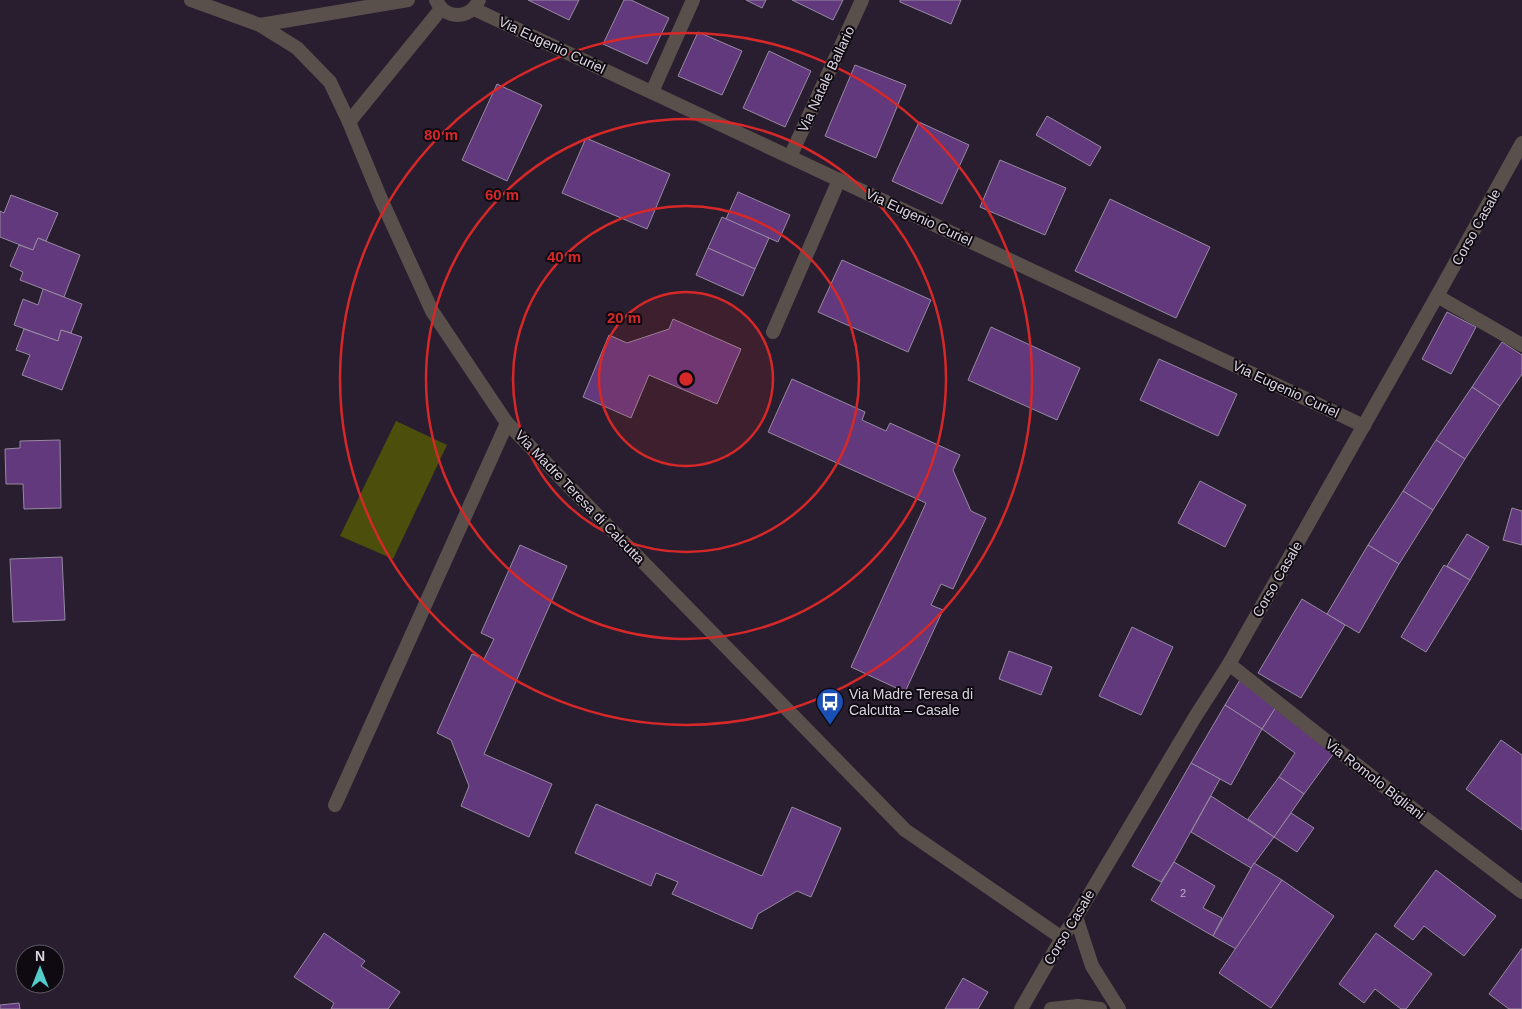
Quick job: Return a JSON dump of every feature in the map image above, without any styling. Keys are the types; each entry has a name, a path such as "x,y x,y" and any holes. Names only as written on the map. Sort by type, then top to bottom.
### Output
{"street":[{"name":"Via Madre Teresa di Calcutta","path":"191,0 260,25 297,48 330,82 432,312 507,423 905,830 1062,938"},
{"path":"260,25 408,0"},
{"path":"652,92 693,0"},
{"name":"Via Natale Ballario","path":"790,157 862,0"},
{"path":"349,122 438,4 446,13 453,15 468,13 476,4"},
{"name":"Via Eugenio Curiel","path":"476,4 652,92 1364,426"},
{"name":"Corso Casale","path":"1021,1009 1195,717 1229,664 1438,296 1522,143"},
{"path":"773,332 840,180"},
{"path":"1438,296 1522,345"},
{"path":"335,805 507,423"},
{"name":"Via Romolo Bigliani","path":"1229,664 1400,799 1522,892"},
{"path":"1076,917 1092,966 1119,1009"},
{"path":"1051,1009 1078,1006 1100,1009"}],"shaded area":[{"path":"396,421 447,445 393,559 340,536"}],"building":[{"path":"528,0 579,0 569,20"},
{"path":"624,0 631,0 669,18 647,64 603,44"},
{"path":"746,0 766,0 762,8"},
{"path":"792,0 843,0 833,20"},
{"path":"900,0 961,0 951,24 900,2"},
{"path":"698,32 742,51 722,95 678,76"},
{"path":"769,51 811,71 785,127 743,108"},
{"path":"855,65 906,85 876,158 825,136"},
{"path":"497,84 542,105 507,181 462,160"},
{"path":"1047,116 1101,147 1090,166 1036,135"},
{"path":"919,122 969,145 942,204 892,181"},
{"path":"586,138 670,174 647,229 562,193"},
{"path":"1000,160 1066,188 1045,235 980,207"},
{"path":"738,192 790,215 778,242 726,219"},
{"path":"11,195 58,213 46,241 38,238 33,250 0,237 0,211 4,213"},
{"path":"1110,199 1210,247 1176,318 1075,271"},
{"path":"722,217 769,238 755,269 708,248"},
{"path":"38,238 80,255 64,297 20,280 23,272 10,266 19,245 33,250"},
{"path":"708,248 755,269 743,296 696,275"},
{"path":"842,260 931,300 908,352 818,312"},
{"path":"43,289 82,304 71,333 61,330 58,341 14,325 23,299 38,305"},
{"path":"1447,312 1476,327 1451,374 1422,359"},
{"path":"673,319 741,349 717,404 649,375 631,418 583,397 609,335 627,343 669,329"},
{"path":"991,327 1080,368 1057,420 968,380"},
{"path":"24,329 58,341 61,330 82,337 62,390 22,375 30,355 16,350"},
{"path":"1502,342 1522,355 1522,374 1500,406 1472,387"},
{"path":"1159,359 1237,394 1218,436 1140,400"},
{"path":"792,379 865,412 862,420 886,431 890,423 960,455 953,470 971,511 986,518 953,589 941,584 931,605 943,610 905,692 851,667 926,503 768,432"},
{"path":"1472,387 1500,406 1465,459 1436,440"},
{"path":"60,440 61,508 24,509 23,484 6,484 5,449 20,448 20,441"},
{"path":"1436,440 1465,459 1433,510 1403,491"},
{"path":"1200,481 1246,505 1225,547 1178,523"},
{"path":"1403,491 1433,510 1399,564 1368,545"},
{"path":"1512,508 1522,511 1522,545 1503,540"},
{"path":"1467,534 1489,547 1470,580 1447,566"},
{"path":"520,545 567,566 484,754 552,784 529,837 461,806 469,786 451,740 437,733 472,654 484,659 494,639 481,633"},
{"path":"1368,545 1399,564 1359,633 1327,614"},
{"path":"62,557 65,620 13,622 10,559"},
{"path":"1444,565 1470,580 1426,652 1401,637"},
{"path":"1302,599 1345,625 1301,698 1258,673"},
{"path":"1132,627 1173,647 1141,715 1099,696"},
{"path":"1009,651 1052,667 1041,695 999,679"},
{"path":"1240,680 1278,704 1262,729 1225,705"},
{"path":"1278,704 1334,753 1304,794 1279,777 1295,753 1262,729"},
{"path":"1225,705 1262,729 1231,785 1191,763"},
{"path":"1501,740 1522,755 1522,830 1466,789"},
{"path":"1191,763 1220,779 1161,882 1132,866"},
{"path":"1279,777 1304,794 1274,837 1248,819"},
{"path":"1211,796 1274,837 1251,868 1191,832"},
{"path":"596,804 762,876 792,807 841,828 811,897 797,891 758,914 752,929 672,894 678,882 656,873 651,886 575,853"},
{"path":"1291,813 1314,828 1297,852 1274,837"},
{"path":"1174,862 1215,886 1203,908 1222,918 1213,936 1151,900"},
{"path":"1254,863 1282,880 1236,949 1213,936"},
{"path":"1436,870 1496,916 1464,956 1424,926 1413,940 1394,926"},
{"path":"1282,880 1334,916 1271,1008 1219,973"},
{"path":"324,933 365,961 361,966 400,992 388,1009 331,1009 334,1003 294,977"},
{"path":"1376,933 1432,974 1406,1009 1401,1009 1375,989 1364,1003 1339,984"},
{"path":"1522,948 1522,1009 1509,1009 1489,994"},
{"path":"963,978 988,992 978,1009 945,1009"},
{"path":"19,1003 20,1009 0,1009 0,1005"}],"place":[{"name":"Via Madre Teresa di Calcutta – Casale","path":"830,726"}]}
